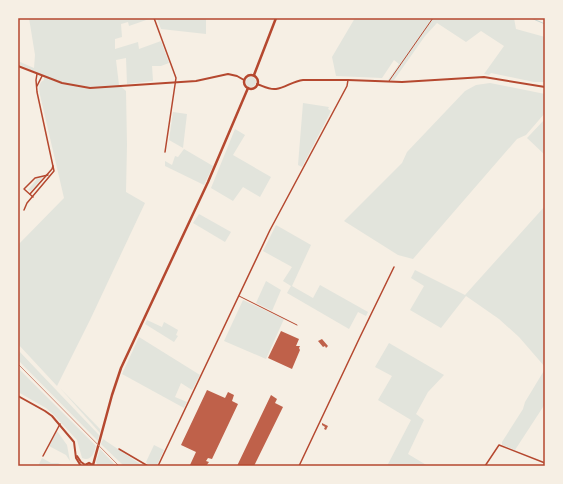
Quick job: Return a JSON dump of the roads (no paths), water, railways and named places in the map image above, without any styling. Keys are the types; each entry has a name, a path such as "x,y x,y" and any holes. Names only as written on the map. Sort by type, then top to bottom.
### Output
{"main road":[{"path":"254,75 276,18"},
{"path":"248,88 244,80 247,76 254,75"},
{"path":"248,88 254,88 257,84 258,80 254,75"},
{"path":"89,463 94,466 95,456 103,432 112,395 126,356 208,182 248,88"},
{"path":"83,465 89,463 95,456"}],"street":[{"path":"154,18 174,73 176,83 166,152"},
{"path":"18,66 67,85 90,88 176,83 203,80 228,74 237,76 244,80"},
{"path":"24,210 25,206 53,173 53,164 37,86 36,74"},
{"path":"37,86 42,76"},
{"path":"257,84 276,89 296,80 388,82 422,81 475,76 490,77 545,87"},
{"path":"158,466 270,230 347,86 348,80"},
{"path":"30,194 48,175 53,164"},
{"path":"33,197 24,189 35,178 48,175"},
{"path":"300,466 356,344 394,267"},
{"path":"18,396 47,412 60,424 74,442 76,453 83,465"},
{"path":"43,456 60,424"},
{"path":"485,466 499,445 545,463"},
{"path":"119,449 148,466"}],"lane":[{"path":"388,82 433,18"},
{"path":"238,296 297,325"}],"waterway":[{"path":"531,18 545,24"}],"railway":[{"path":"18,364 119,466"}]}
